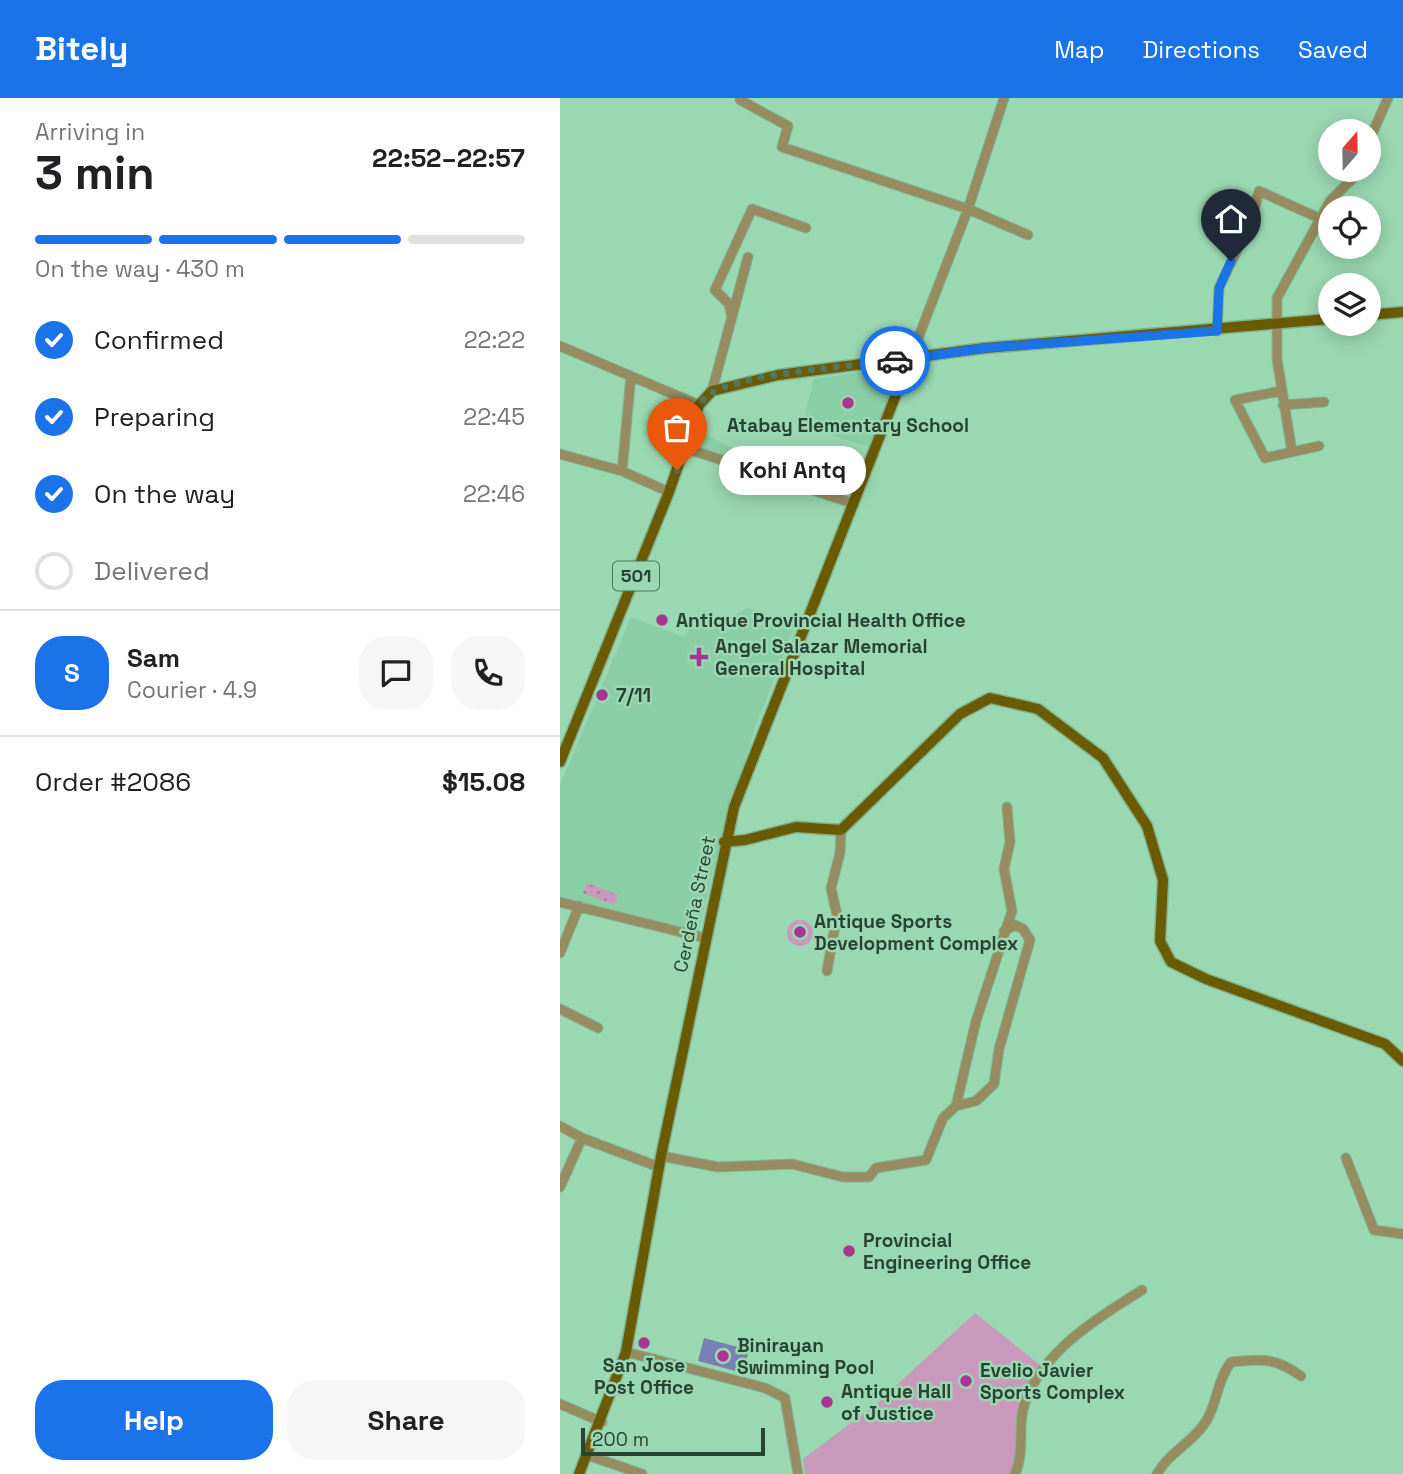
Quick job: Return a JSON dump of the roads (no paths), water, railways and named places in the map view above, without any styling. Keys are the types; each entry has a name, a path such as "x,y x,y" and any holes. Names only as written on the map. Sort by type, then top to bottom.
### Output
{"main road":[{"path":"1381,314 1403,312"},
{"path":"712,391 778,375 998,346 1217,331 1318,320"},
{"name":"Cerdeña Street","path":"579,1474 626,1352 660,1161 724,842 734,807 910,359"},
{"name":"501","path":"560,762 669,492 699,405 712,391"},
{"path":"724,842 745,841 796,827 841,830 960,714 990,698 1038,709 1103,758 1147,826 1163,880 1160,941 1171,962 1206,979 1385,1044 1403,1061"}],"street":[{"path":"910,359 968,209 1004,98"},
{"path":"1379,119 1388,98"},
{"path":"740,100 788,126 782,147 968,209 1028,235"},
{"path":"1336,196 1348,182"},
{"path":"1217,331 1219,288 1252,218 1259,191 1318,218"},
{"path":"732,318 729,304 715,290 752,209 806,228"},
{"path":"1292,452 1277,359 1277,298 1318,220"},
{"path":"712,391 748,257"},
{"path":"560,346 699,405"},
{"path":"622,471 631,376"},
{"path":"1281,391 1235,400 1265,458 1320,446"},
{"path":"1283,405 1324,402"},
{"path":"685,448 852,503"},
{"path":"560,454 622,471 669,492"},
{"path":"956,1106 976,1021 1012,911 1004,869 1010,842 1007,807"},
{"path":"827,971 838,915 831,888 840,853 841,830"},
{"path":"560,902 705,938"},
{"path":"560,953 579,906"},
{"path":"560,1126 582,1139 660,1161 718,1167 792,1164 843,1177 869,1177 876,1168 926,1160 943,1118 956,1106 976,1101 994,1084 999,1049 1030,940 1023,929 1015,925 1003,932"},
{"path":"560,1009 598,1028"},
{"path":"560,1187 582,1139"},
{"path":"1346,1158 1374,1230 1403,1234"},
{"path":"1014,1474 1021,1460 1021,1421 1026,1399 1048,1365 1092,1321 1142,1290"},
{"path":"626,1352 765,1388 785,1398 798,1474"},
{"path":"1157,1474 1172,1452 1202,1427 1223,1372 1231,1362 1267,1359 1281,1363 1301,1376"},
{"path":"560,1404 601,1422"},
{"path":"587,1455 642,1474"}],"water":[{"name":"Binirayan Swimming Pool","path":"704,1338 749,1350 743,1373 698,1361"}],"place":[{"name":"Atabay Elementary School","path":"848,403"},
{"name":"Kohi Antq","path":"677,470"},
{"name":"Antique Provincial Health Office","path":"662,620"},
{"name":"Angel Salazar Memorial General Hospital","path":"699,657"},
{"name":"7/11","path":"602,695"},
{"name":"Antique Sports Development Complex","path":"800,932"},
{"name":"Provincial Engineering Office","path":"849,1251"},
{"name":"San Jose Post Office","path":"644,1343"},
{"name":"Binirayan Swimming Pool","path":"723,1356"},
{"name":"Evelio Javier Sports Complex","path":"966,1381"},
{"name":"Antique Hall of Justice","path":"827,1402"}]}
